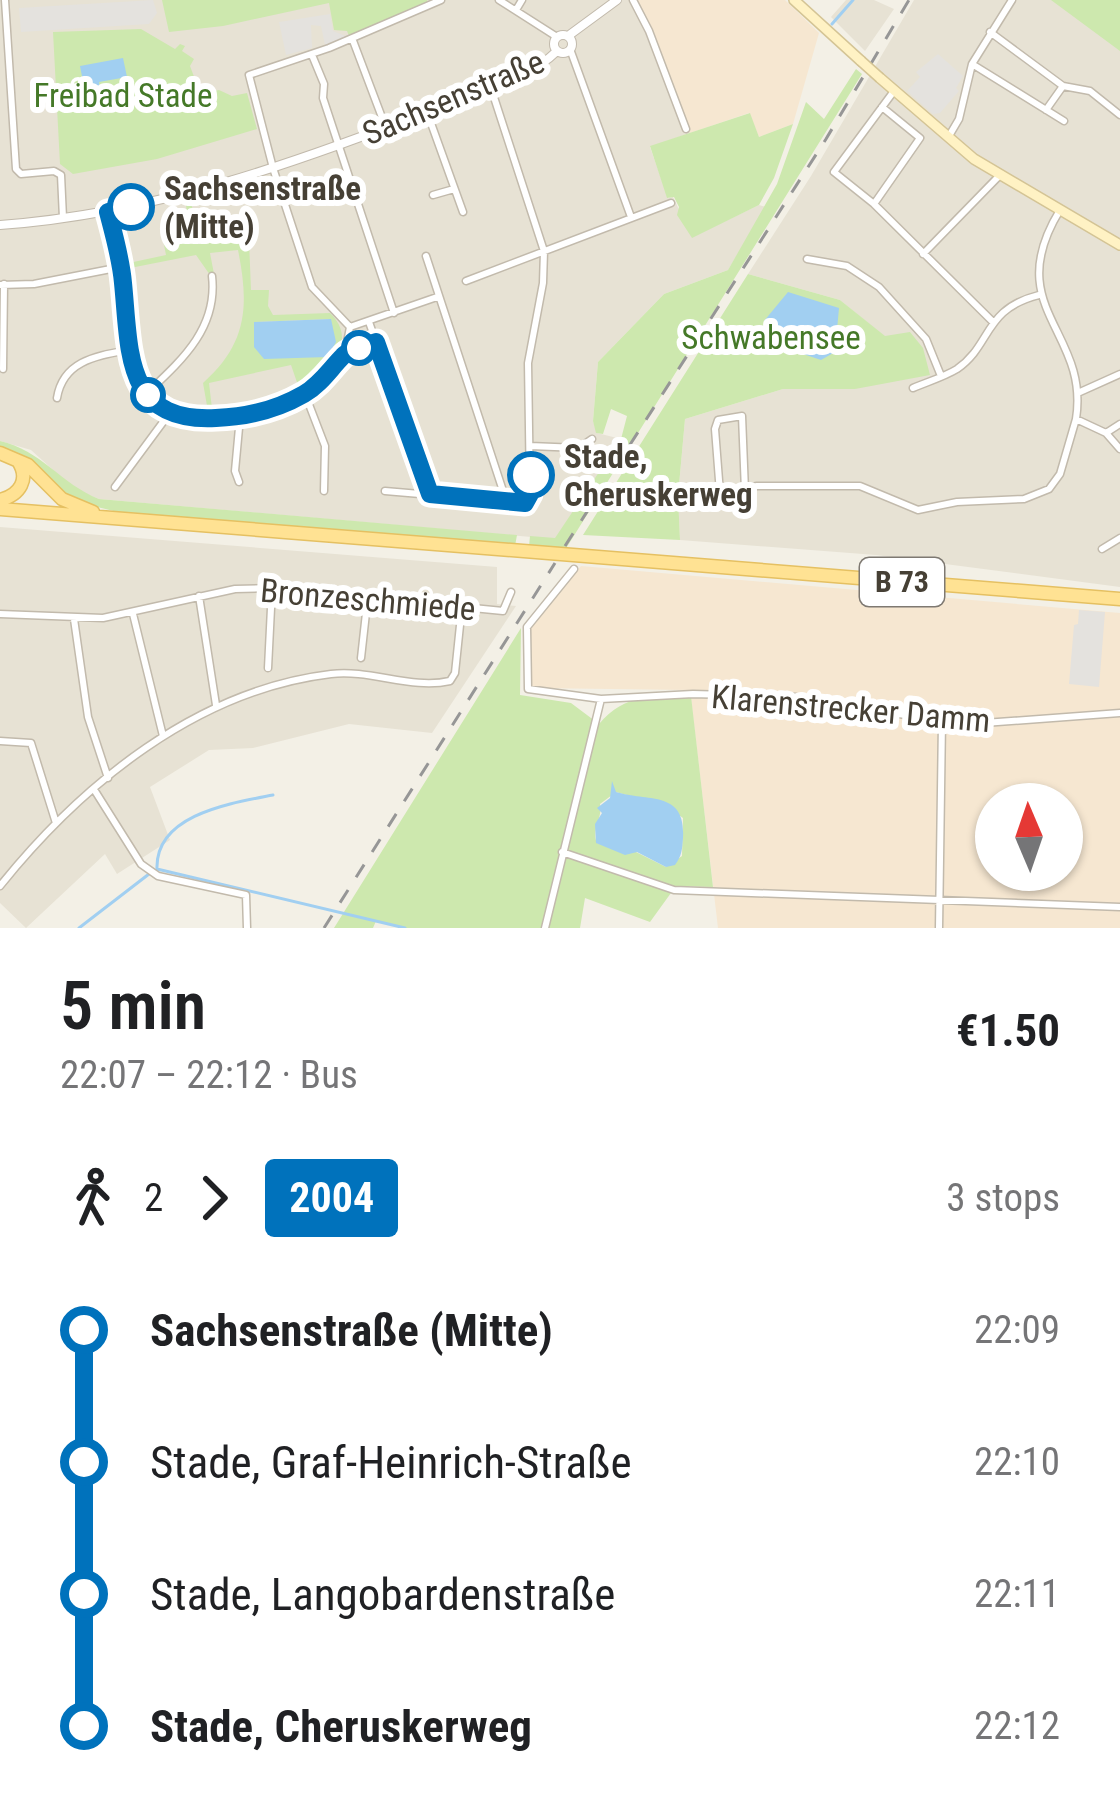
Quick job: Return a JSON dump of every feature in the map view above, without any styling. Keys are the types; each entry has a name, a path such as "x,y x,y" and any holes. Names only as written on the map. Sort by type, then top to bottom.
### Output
{"main road":[{"path":"794,0 947,139 1120,244"},
{"path":"0,453 28,465 62,499 111,519"},
{"path":"0,505 22,486 23,472 17,460"},
{"name":"B 73","path":"0,505 111,519 1120,599"}],"street":[{"path":"5,0 3,28 16,170 61,175 63,218"},
{"path":"350,327 312,287 273,168 249,81 251,71 312,54 441,0"},
{"path":"499,0 556,37 568,36 631,217"},
{"path":"516,10 523,0"},
{"name":"Sachsenstraße","path":"568,36 616,0"},
{"path":"633,0 686,129"},
{"path":"947,139 958,119 972,64 1012,0"},
{"path":"990,32 1063,86 1090,91 1120,115"},
{"path":"556,37 557,51 570,49"},
{"path":"352,38 386,128"},
{"name":"Sachsenstraße","path":"0,225 108,212 273,168 491,86 541,65 557,51"},
{"path":"312,54 394,313"},
{"path":"972,64 1064,121"},
{"path":"385,490 525,503 530,494 529,363 544,251 491,86"},
{"path":"1046,110 1063,86"},
{"path":"894,91 833,172 874,204 994,323"},
{"path":"874,204 920,138 882,107"},
{"path":"427,112 463,212"},
{"path":"923,254 1000,175"},
{"path":"433,195 454,189"},
{"path":"466,281 671,203"},
{"path":"745,491 742,416 718,420 720,493 745,491 758,486 860,486 918,510 957,502 1024,500 1049,489 1060,473 1080,392 1039,295 1039,254 1060,210"},
{"path":"108,212 121,267 135,380 169,414 240,418 305,394 333,371 345,352 350,327"},
{"path":"426,256 506,500"},
{"path":"807,259 847,266 878,287 926,339 940,376"},
{"path":"3,369 2,285 62,280 121,267"},
{"path":"147,394 202,332 214,298 212,276"},
{"path":"913,388 969,358 994,323 1018,301 1039,295"},
{"path":"350,327 437,297"},
{"path":"369,322 430,494"},
{"path":"57,398 59,383 69,368 99,355 128,350"},
{"path":"1080,392 1120,374"},
{"path":"305,394 325,446 325,491"},
{"path":"115,487 169,414"},
{"path":"239,482 235,472 240,418"},
{"path":"1076,419 1106,433 1120,449"},
{"path":"1106,433 1120,424"},
{"path":"530,446 579,448 592,439"},
{"path":"1102,549 1120,538"},
{"name":"Klarenstrecker Damm","path":"574,569 527,627 528,688 601,699 694,694 795,697 942,722 1120,713"},
{"path":"268,668 272,588"},
{"name":"Bronzeschmiede","path":"0,614 74,619 133,614 199,596 272,588 503,611 511,592"},
{"path":"361,658 368,595"},
{"path":"199,596 216,706"},
{"path":"0,886 56,823 108,778 164,736 216,706 332,674 438,683 454,676 462,606"},
{"path":"133,614 164,736"},
{"path":"74,619 88,717 108,778"},
{"path":"545,928 601,699"},
{"path":"939,928 942,722"},
{"path":"0,741 31,743 56,823"},
{"path":"95,791 142,864 158,876 246,895 247,928"},
{"path":"562,852 665,889 1120,907"}],"shaded area":[{"path":"0,0 638,0 690,133 650,147 668,198 673,197 692,237 759,205 766,207 728,270 664,294 598,362 593,421 597,433 621,439 555,539 99,499 74,489 31,450 0,441"},
{"path":"153,0 157,13 149,24 21,32 19,8"},
{"path":"638,0 785,0 819,33 793,124 759,137 749,113 690,133"},
{"path":"846,0 874,0 894,9 865,51 831,17"},
{"path":"914,0 1120,0 1120,587 876,555 680,540 678,496 685,419 783,389 855,389 885,337 840,300 748,274"},
{"path":"330,14 333,31 348,37 325,45 321,26 311,25 312,48 286,55 279,22"},
{"path":"938,54 963,76 956,88 959,91 940,113 933,114 907,91 920,77 916,72"},
{"path":"0,527 497,567 497,604 516,606 432,733 349,724 253,748 209,750 150,787 170,840 117,874 105,854 26,928 0,903"},
{"path":"581,566 1120,613 1120,928 718,928 690,690 531,688 529,628"},
{"path":"1079,610 1105,612 1099,687 1069,684"}],"green space":[{"path":"162,0 428,2 349,36 347,31 334,30 329,3 223,26 169,32"},
{"path":"1051,0 1120,0 1120,51"},
{"name":"Freibad Stade","path":"141,29 175,49 185,46 182,51 194,59 190,66 196,82 190,89 196,95 219,90 232,96 247,93 257,129 157,159 73,174 60,164 53,32"},
{"path":"856,69 862,74 565,550 529,546 530,536 555,538 621,439 627,416 611,409 603,434 596,433 598,362 664,294 728,270 777,184 806,102 824,119"},
{"path":"750,113 759,137 793,124 774,178 759,205 692,238 677,215 674,197 667,198 650,146"},
{"path":"189,199 197,220 227,215 232,238 249,240 251,290 269,290 273,315 330,313 339,324 341,346 336,356 300,391 291,365 209,383 213,417 209,417 203,383 229,353 242,322 238,250 210,253 214,274 210,275 196,255 125,269 124,264 166,255 161,230 189,223 185,200","holes":["330,319 264,359 255,322"]},
{"name":"Schwabensee","path":"748,274 840,300 885,336 910,332 923,348 930,375 855,389 783,389 685,419 678,496 680,540 583,535"},
{"path":"0,441 27,452 99,499 517,535 515,546 122,513 63,495 24,461 0,449"},
{"path":"521,628 520,695 571,703 599,724 630,702 691,696 713,887 676,886 650,922 585,898 580,928 405,928 376,921 373,928 334,928","holes":["616,792 659,804 683,818 682,856 666,867 636,852 597,843 600,804"]}],"water":[{"path":"123,58 127,77 99,82 101,94 86,97 80,66"},
{"name":"Schwabensee","path":"788,292 839,308 835,352 821,360 767,342 764,321"},
{"path":"331,319 336,342 328,357 264,359 254,347 254,322"},
{"path":"612,781 616,792 663,801 678,812 683,838 675,865 666,867 637,852 625,855 596,843 595,824 602,813 597,808 610,798"}],"waterway":[{"path":"832,24 853,0"},
{"path":"273,795 218,807 182,824 160,850 157,869 405,928"},
{"path":"79,928 149,874"}],"railway":[{"path":"565,546 826,139 909,0"},
{"path":"324,928 555,563"}],"bus line":[{"name":"2004","path":"131,207 108,212 121,267 130,362 135,380 169,414 240,418 270,409 305,394 333,371 345,352 376,342 430,494 525,503 531,475"}],"place":[{"name":"Sachsenstraße (Mitte)","path":"131,207"},
{"name":"Stade, Cheruskerweg","path":"531,475"}]}
